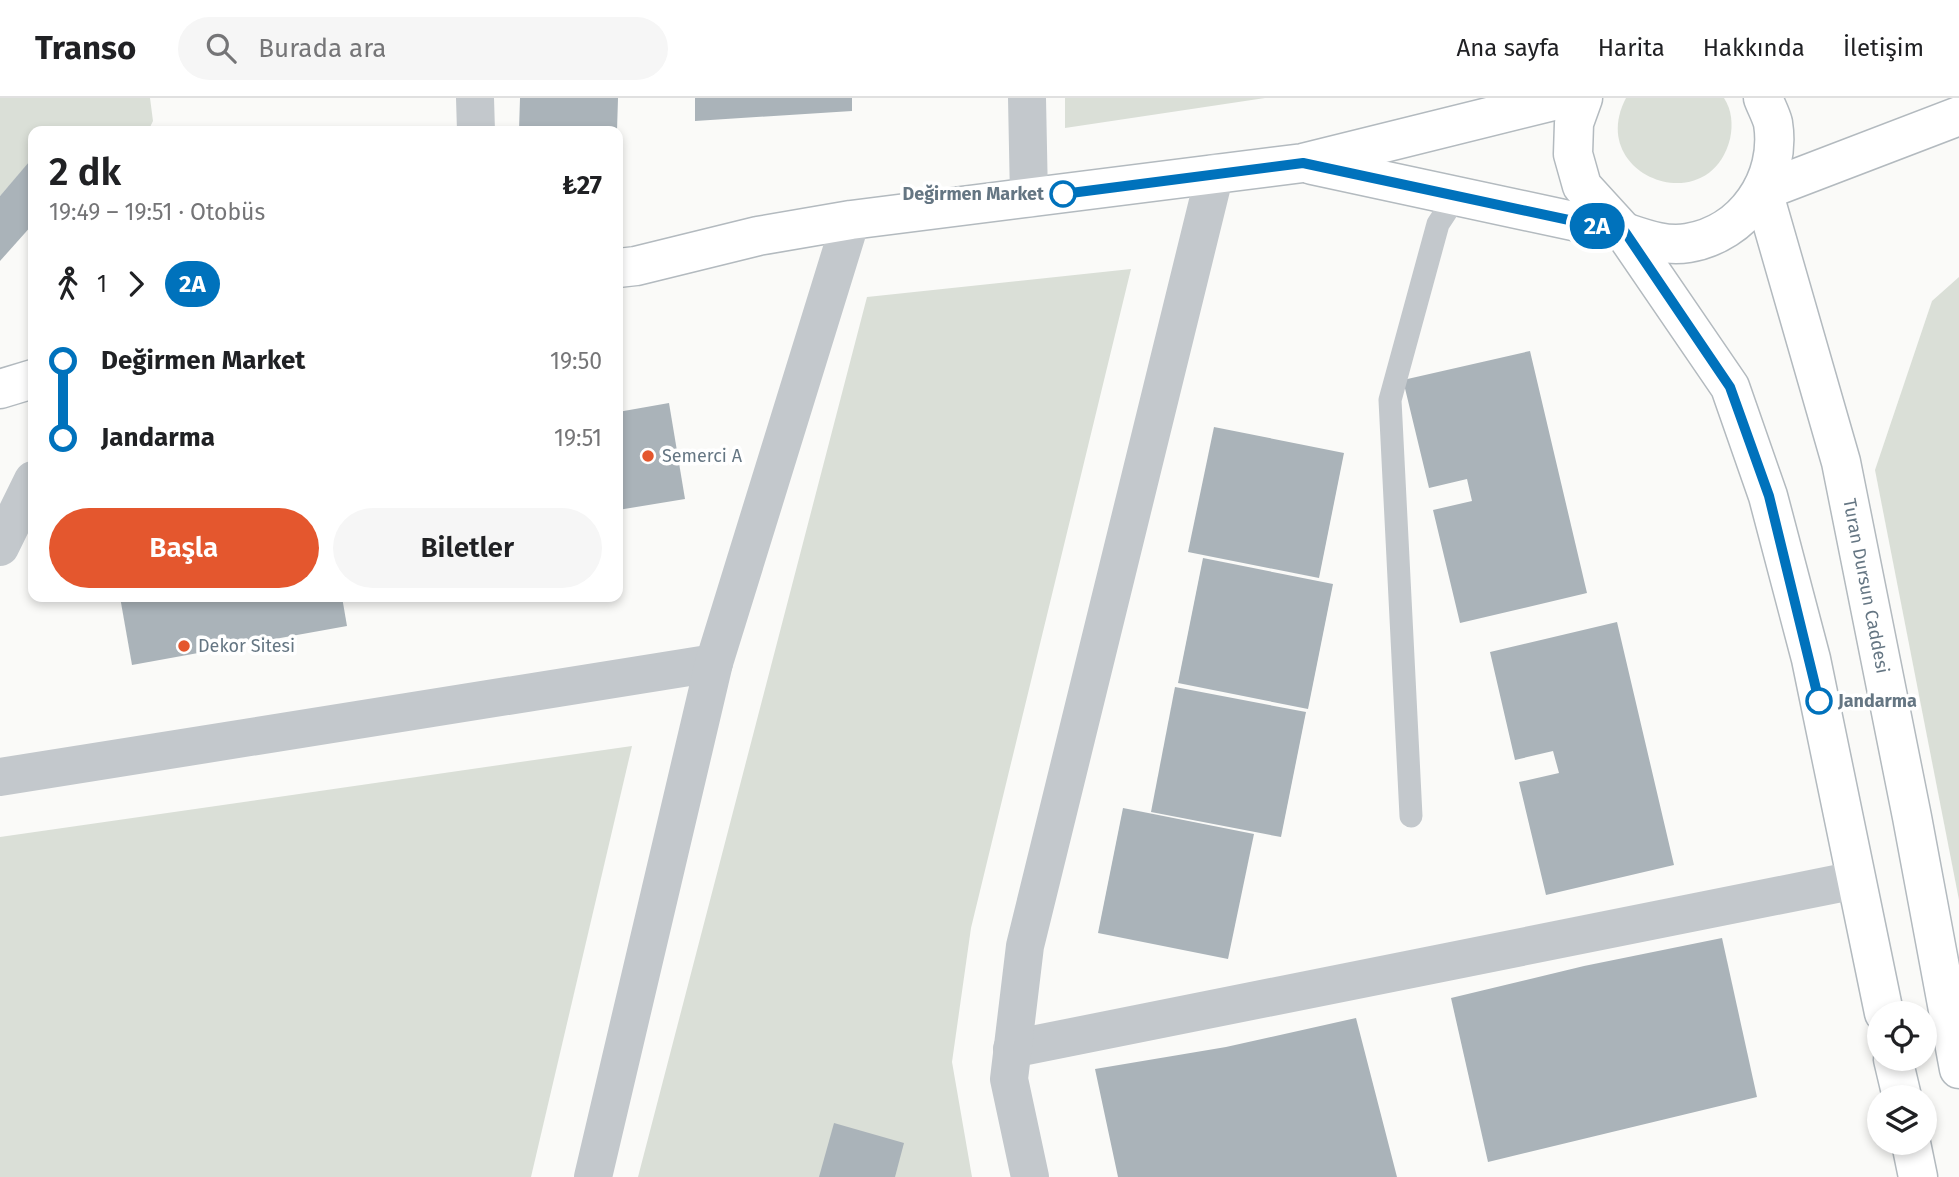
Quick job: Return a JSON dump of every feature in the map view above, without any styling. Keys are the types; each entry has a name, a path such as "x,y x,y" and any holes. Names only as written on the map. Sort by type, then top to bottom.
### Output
{"main road":[{"path":"623,267 758,236 851,220 1303,163 1565,98"},
{"path":"1583,98 1574,123 1573,155 1581,186 1625,232 1730,387 1769,496 1807,647 1881,1001"},
{"path":"1303,163 1625,232 1655,242 1687,243 1717,234 1744,216 1763,191 1774,158 1773,122 1763,98"},
{"path":"1763,191 1959,117"},
{"name":"Turan Dursun Caddesi","path":"1763,191 1841,462 1959,1069"},
{"path":"0,389 28,381"},
{"path":"1913,1155 1918,1177"}],"street":[{"path":"475,98 476,126"},
{"path":"1027,98 1028,198"},
{"path":"1030,1177 1009,1079 1025,946 1215,173"},
{"path":"593,1177 714,663 851,220"},
{"path":"0,547 28,490"},
{"path":"0,777 714,663"},
{"path":"1012,1049 1856,880"}],"lane":[{"path":"1411,816 1390,400 1438,224 1458,195"}],"shaded area":[{"path":"0,98 150,98 153,121 150,126 28,126 28,164 0,196"},
{"path":"1065,98 1265,98 1065,128"},
{"path":"1626,98 1724,98 1730,113 1730,139 1718,164 1699,179 1677,183 1655,179 1635,167 1622,149 1618,126"},
{"path":"1131,269 971,928 952,1062 972,1177 638,1177 867,297"},
{"path":"1959,277 1959,900 1875,470 1932,301"},
{"path":"632,746 531,1177 0,1177 0,837"}],"building":[{"path":"520,98 618,98 617,126 519,126"},
{"path":"695,98 852,98 852,111 695,121"},
{"path":"28,163 28,230 0,261 0,196"},
{"path":"1530,351 1587,593 1460,623 1433,510 1472,501 1467,479 1429,488 1403,380"},
{"name":"Semerci A","path":"669,403 685,499 623,509 623,411"},
{"path":"1214,427 1344,453 1319,578 1188,552"},
{"path":"1203,558 1333,584 1308,709 1178,683"},
{"name":"Dekor Sitesi","path":"121,602 343,602 347,626 132,665"},
{"path":"1617,622 1674,865 1546,895 1519,782 1559,773 1553,751 1515,760 1490,652"},
{"path":"1175,687 1306,712 1281,837 1151,812"},
{"path":"1123,808 1254,834 1228,959 1098,933"},
{"path":"1722,938 1757,1097 1488,1162 1451,998 1584,966"},
{"path":"1356,1018 1397,1177 1118,1177 1095,1069 1226,1047"},
{"path":"834,1123 904,1143 895,1177 819,1177"}],"bus line":[{"name":"2A","path":"1063,194 1303,163 1625,232 1730,387 1769,496 1811,659 1819,701"}],"place":[{"name":"Değirmen Market","path":"1063,194"},
{"name":"Semerci A","path":"648,456"},
{"name":"Dekor Sitesi","path":"184,646"},
{"name":"Jandarma","path":"1819,701"}]}
